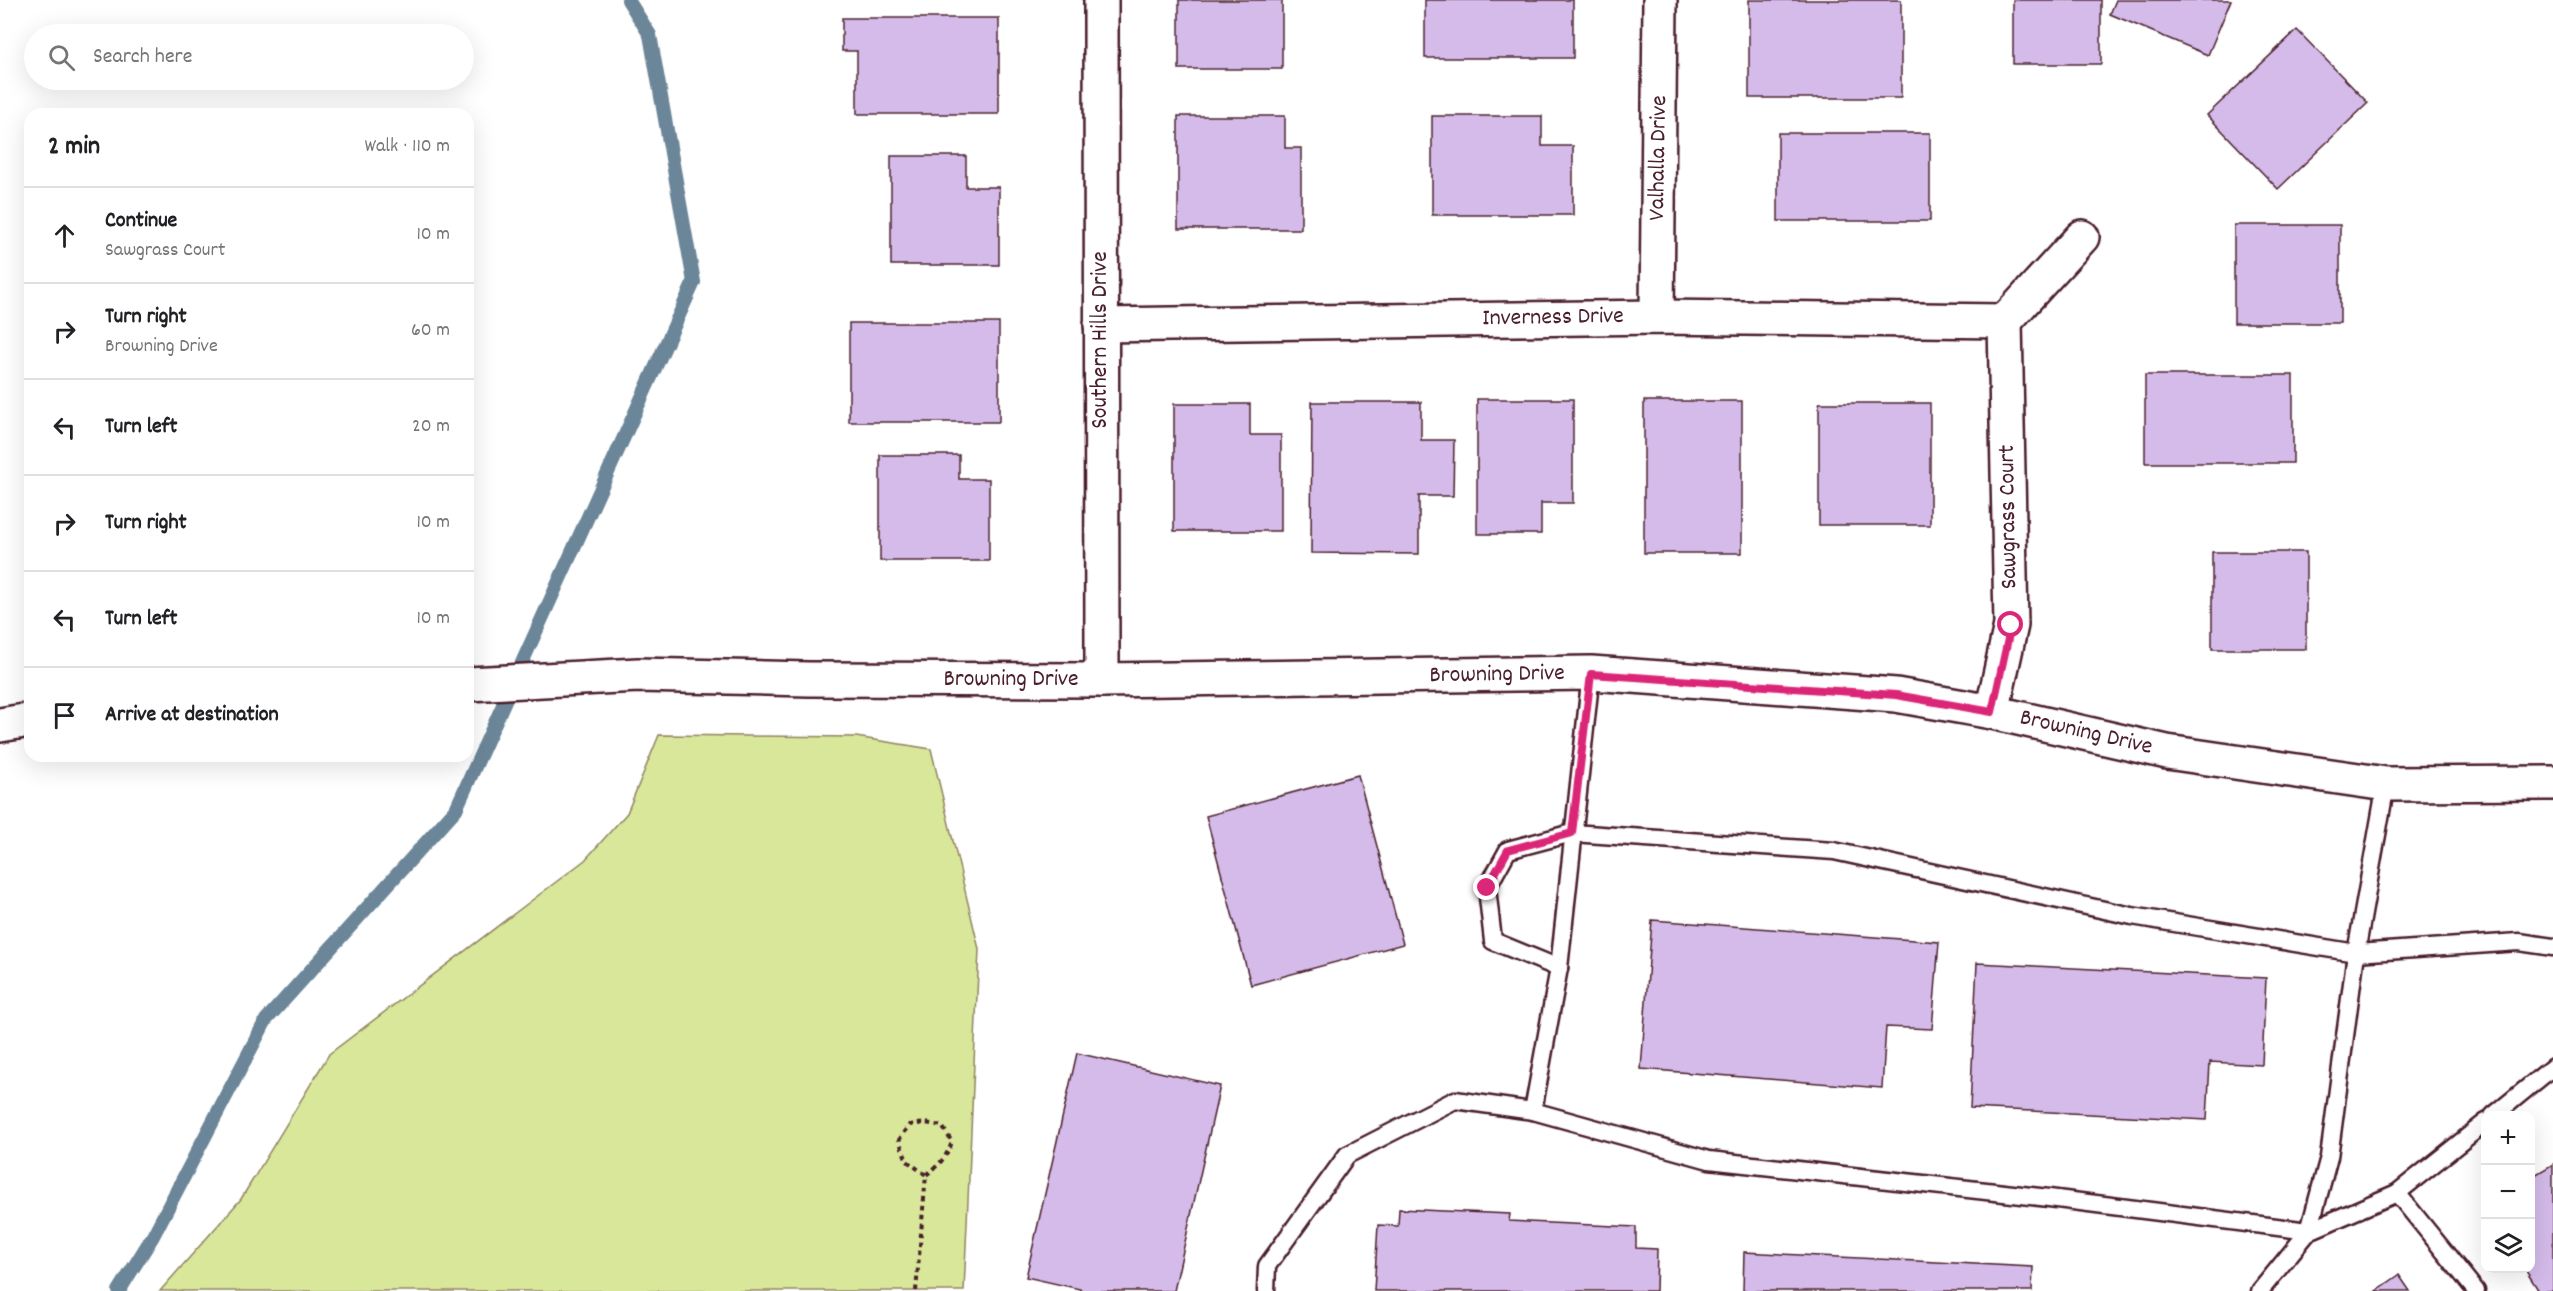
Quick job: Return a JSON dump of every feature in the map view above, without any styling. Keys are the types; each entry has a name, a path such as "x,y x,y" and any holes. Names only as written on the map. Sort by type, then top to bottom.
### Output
{"street":[{"name":"Southern Hills Drive","path":"1101,0 1102,680"},
{"name":"Valhalla Drive","path":"1658,317 1660,0"},
{"path":"2005,321 2082,237"},
{"name":"Inverness Drive","path":"1101,325 1658,317 2005,321"},
{"name":"Sawgrass Court","path":"1992,712 2011,625 2005,321"},
{"name":"Browning Drive","path":"474,684 638,675 809,679 1102,680 1591,674 1896,695 1992,712 2167,752 2386,784 2553,783"},
{"path":"0,725 24,721"}],"lane":[{"path":"1533,1111 1559,968 1591,674"},
{"path":"2260,1291 2309,1232 2329,1157 2356,953 2386,784"},
{"path":"1559,968 1493,941 1487,888 1508,850 1572,833 1833,851 2132,916 2356,953 2519,942 2553,947"},
{"path":"2499,1111 2553,1067"},
{"path":"1266,1291 1267,1266 1347,1155 1455,1100 1533,1111 1709,1160 2049,1198 2309,1232 2397,1193 2481,1126"},
{"path":"2397,1193 2476,1291"}],"path":[{"path":"916,1291 926,1175 940,1165 947,1156 952,1142 942,1126 925,1123 910,1125 899,1140 907,1161 926,1175"}],"green space":[{"path":"659,735 856,737 931,749 979,949 964,1291 160,1291 241,1199 329,1054 585,860 627,813"}],"building":[{"path":"1179,0 1282,0 1282,69 1179,69"},
{"path":"1425,0 1573,0 1573,58 1425,58"},
{"path":"1749,0 1901,0 1901,98 1749,98"},
{"path":"2013,0 2101,0 2101,64 2013,64"},
{"path":"2116,0 2231,0 2208,55 2110,14"},
{"path":"842,18 999,18 999,114 857,114 857,51 842,51"},
{"path":"2297,30 2368,103 2278,189 2207,115"},
{"path":"1178,116 1285,116 1285,148 1301,148 1301,229 1178,229"},
{"path":"1432,116 1542,116 1542,146 1573,146 1573,215 1432,215"},
{"path":"1778,133 1930,133 1930,221 1778,221"},
{"path":"891,156 966,156 966,187 999,187 999,265 891,265"},
{"path":"2234,225 2340,225 2340,323 2234,323"},
{"path":"849,323 999,323 999,422 849,422"},
{"path":"2145,375 2293,375 2293,463 2145,463"},
{"path":"1477,399 1573,399 1573,503 1541,503 1541,534 1477,534"},
{"path":"1644,401 1742,401 1742,553 1644,553"},
{"path":"1312,402 1421,402 1421,440 1454,440 1453,496 1419,496 1419,554 1311,553"},
{"path":"1819,403 1930,403 1930,525 1819,525"},
{"path":"1174,404 1250,404 1250,435 1281,435 1281,531 1174,531"},
{"path":"880,455 959,455 959,479 989,479 989,561 880,561"},
{"path":"2212,552 2306,552 2306,649 2212,649"},
{"path":"1358,775 1403,944 1251,985 1206,816"},
{"path":"1652,920 1939,942 1932,1029 1886,1027 1882,1088 1641,1069"},
{"path":"1977,963 2266,978 2262,1065 2210,1062 2207,1120 1970,1108"},
{"path":"1077,1053 1220,1086 1174,1291 1080,1291 1080,1289 1026,1277"},
{"path":"2553,1164 2553,1291 2539,1291 2527,1273 2535,1273 2535,1175"},
{"path":"1399,1209 1510,1214 1509,1221 1636,1227 1636,1248 1657,1249 1656,1291 1374,1291 1378,1225 1398,1226"},
{"path":"1744,1252 2033,1267 2032,1291 1743,1291"},
{"path":"2399,1275 2410,1291 2376,1291"}],"waterway":[{"path":"119,1291 153,1236 266,1020 456,809 694,282 650,35 628,0"}],"route":[{"path":"1487,888 1508,850 1572,833 1591,674 1896,695 1992,712 2011,625"}]}
